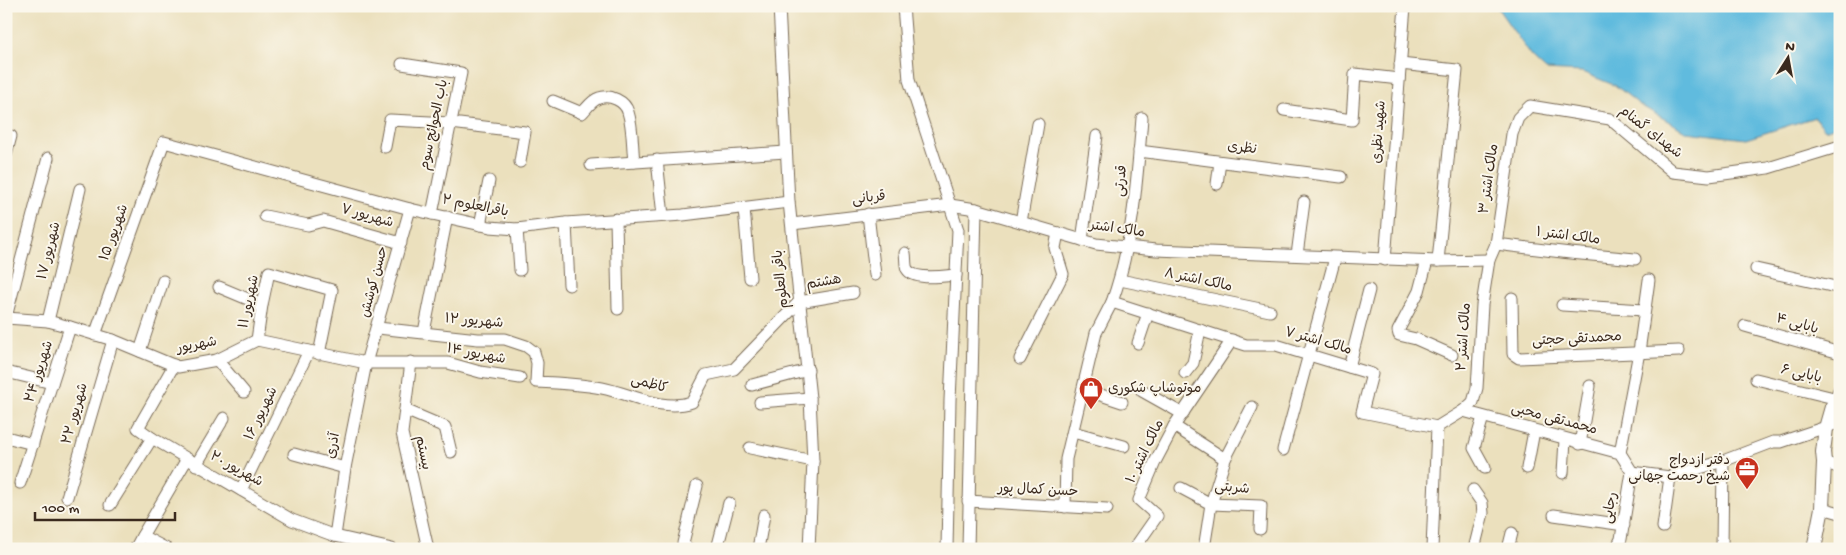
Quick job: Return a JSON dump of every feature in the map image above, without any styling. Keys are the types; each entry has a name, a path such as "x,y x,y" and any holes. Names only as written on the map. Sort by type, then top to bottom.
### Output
{"main road":[{"path":"1814,549 1822,508 1823,452 1832,424 1832,408 1839,395"}],"street":[{"name":"باقر العلوم","path":"779,6 789,202 810,398 813,461 809,549"},
{"path":"903,6 908,80 958,230 949,442 947,549"},
{"name":"شهید نظری","path":"1385,260 1405,6"},
{"name":"باب الحوائج سوم","path":"402,64 461,73 432,214"},
{"path":"1400,64 1457,70 1433,261 1398,331 1399,335 1416,339 1452,355"},
{"path":"1284,110 1352,120 1356,74 1399,79"},
{"path":"553,101 582,113 592,102 599,98 608,97 622,103 628,109 634,162"},
{"name":"شهدای گمنام","path":"1530,106 1610,119 1674,172 1709,176 1768,168 1840,146"},
{"name":"مالک اشتر ۳","path":"1488,260 1496,244 1512,134 1518,118 1530,106"},
{"name":"قدرتی","path":"1127,247 1134,205 1142,118"},
{"path":"385,147 390,120 451,123 525,132 520,162"},
{"path":"1021,222 1038,124"},
{"path":"6,155 11,136"},
{"path":"1082,240 1097,136"},
{"name":"باقرالعلوم ۲","path":"164,142 410,209 480,225 517,230 566,223 663,216 789,202"},
{"name":"شهریور ۱۵","path":"95,334 164,142"},
{"path":"591,165 786,152"},
{"name":"نظری","path":"1139,152 1341,177"},
{"path":"6,317 48,158"},
{"path":"657,160 663,216"},
{"path":"1217,184 1220,162"},
{"path":"480,225 490,181"},
{"name":"شهریور ۱۷","path":"48,321 80,188"},
{"path":"1297,255 1304,202"},
{"name":"مالک اشتر","path":"950,205 976,208 1096,244 1156,250 1335,258 1433,261 1488,260"},
{"name":"قربانی","path":"792,224 950,205"},
{"path":"744,208 750,278"},
{"path":"968,549 976,208"},
{"name":"حسن کوشش","path":"366,363 378,328 410,209"},
{"path":"868,214 875,275"},
{"name":"شهریور ۷","path":"266,216 308,225 323,221 401,243"},
{"path":"424,332 447,217"},
{"path":"616,219 618,310"},
{"path":"566,223 569,286"},
{"path":"517,230 520,270"},
{"path":"1020,359 1063,274 1055,248 1058,233"},
{"name":"مالک اشتر ۱","path":"1496,244 1635,259"},
{"path":"1065,507 1066,459 1096,333 1112,302 1120,280 1127,247"},
{"path":"905,253 906,268 912,275 956,275"},
{"path":"1283,450 1335,258"},
{"name":"مالک اشتر ۲","path":"1463,411 1473,402 1477,388 1482,305 1488,260"},
{"path":"1756,269 1840,288"},
{"name":"شهریور ۱۱","path":"257,340 269,272 332,290"},
{"name":"مالک اشتر ۸","path":"1120,280 1270,311"},
{"name":"محمدتقی حجتی","path":"1620,453 1639,352 1649,280"},
{"path":"140,351 163,281"},
{"path":"219,287 262,305"},
{"name":"شهریور ۱۶","path":"241,490 314,353 332,290"},
{"path":"1349,367 1369,290"},
{"name":"هشتم","path":"799,302 853,293"},
{"name":"محمدتقی حجتی","path":"1512,298 1514,354 1519,358 1639,352"},
{"name":"کاظمی","path":"536,382 572,384 604,389 664,406 682,405 692,402 706,375 734,369 799,302"},
{"name":"مالک اشتر ۷","path":"1112,302 1246,344 1276,345 1372,374 1362,412 1438,427"},
{"path":"1562,305 1644,310"},
{"path":"1138,343 1148,314"},
{"name":"شهریور","path":"6,317 48,321 95,334 178,368 217,360 257,340"},
{"name":"بابایی ۴","path":"1746,326 1840,353"},
{"name":"شهریور ۲۴","path":"20,483 70,327"},
{"name":"شهریور ۱۲","path":"378,328 478,339 505,339 526,346 534,352 538,362 536,382"},
{"path":"1185,373 1192,363 1200,330"},
{"name":"شهریور ۲۲","path":"67,497 113,340"},
{"path":"257,340 366,363"},
{"name":"مالک اشتر ۱۰","path":"1134,549 1157,516 1139,500 1155,462 1174,426 1232,340"},
{"path":"1639,352 1679,351"},
{"path":"217,360 244,392"},
{"name":"بیستم","path":"410,362 402,433 428,549"},
{"name":"شهریور ۱۴","path":"366,363 448,363 480,372 520,378"},
{"name":"آذری","path":"335,536 345,468 366,363"},
{"name":"شهریور ۲۰","path":"174,366 138,428 292,520 335,536 392,549"},
{"path":"752,385 808,370"},
{"path":"6,372 52,383"},
{"name":"بابایی ۶","path":"1756,379 1839,395"},
{"path":"1580,444 1590,386"},
{"path":"1083,389 1122,402"},
{"path":"1142,391 1183,414"},
{"path":"760,402 810,398"},
{"path":"1204,549 1211,504 1225,459 1252,407"},
{"path":"405,410 445,427 451,452"},
{"path":"1432,549 1438,427 1463,411"},
{"name":"محمدتقی محبی","path":"1463,411 1580,444 1620,453"},
{"path":"1483,417 1474,448 1485,468"},
{"path":"135,549 192,462 224,418"},
{"path":"1620,453 1632,472 1670,477 1723,461 1773,442 1780,436 1832,424"},
{"path":"1174,426 1225,459"},
{"path":"1527,468 1534,431"},
{"path":"1073,432 1124,446"},
{"path":"6,437 32,444"},
{"path":"110,505 152,438"},
{"path":"1563,473 1566,440"},
{"path":"949,442 971,444"},
{"path":"750,448 813,461"},
{"path":"294,454 345,468"},
{"path":"1722,549 1723,461"},
{"path":"1824,462 1840,468"},
{"name":"رجایی","path":"1616,549 1624,525 1632,472"},
{"path":"1663,527 1670,477"},
{"path":"688,549 683,543 697,486"},
{"name":"شربتی","path":"1181,488 1211,504 1261,506 1260,529"},
{"path":"1473,490 1482,504 1482,513 1474,549"},
{"name":"حسن کمال پور","path":"968,502 1107,509"},
{"path":"717,549 729,503"},
{"path":"1822,508 1840,513"},
{"path":"758,549 764,514"},
{"path":"1554,515 1624,525"},
{"path":"1508,549 1512,533"},
{"path":"142,536 167,549"}],"water":[{"path":"1496,6 1840,6 1840,124 1825,130 1815,117 1746,139 1687,132 1640,105 1616,86 1582,72 1546,70 1532,57"}],"place":[{"name":"موتوشاپ شکوری","path":"1091,410"},
{"name":"دفتر ازدواج شیخ رحمت جهانی","path":"1747,490"}]}
